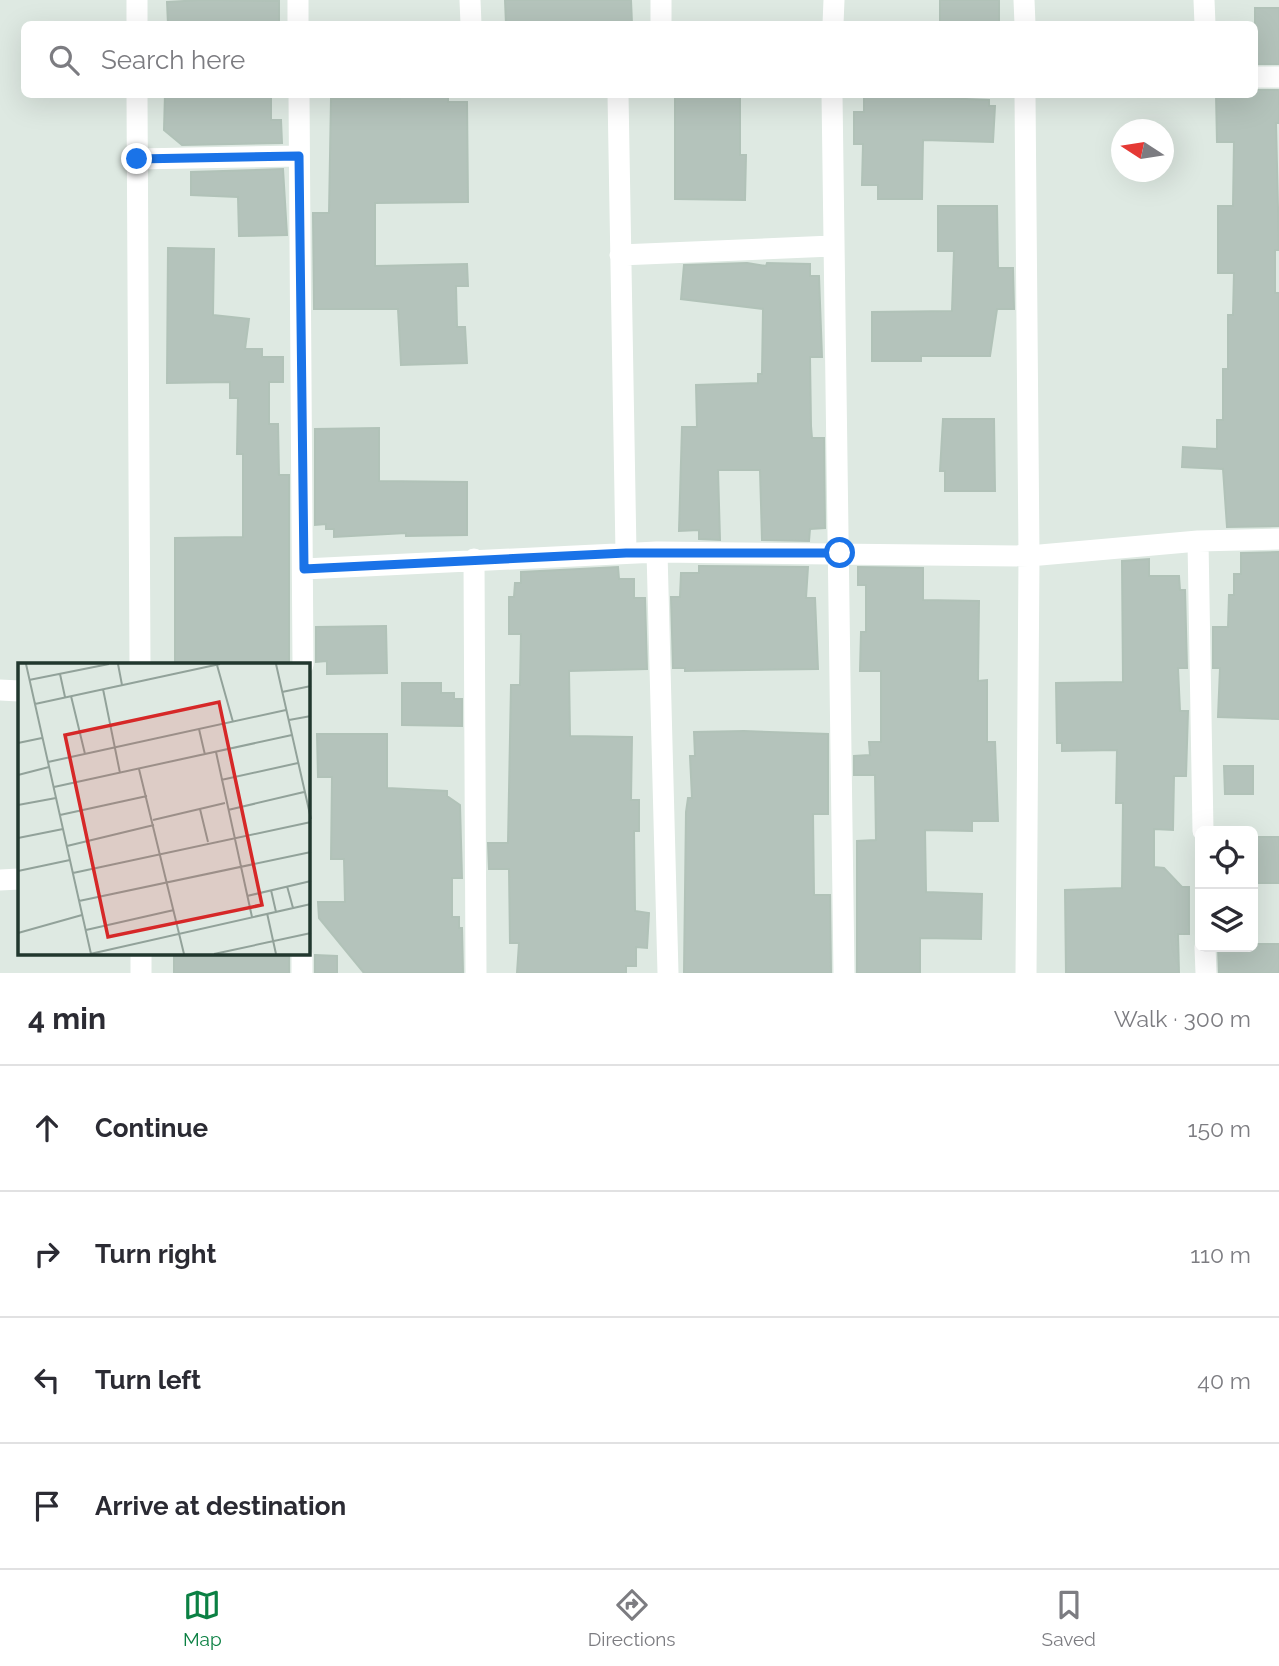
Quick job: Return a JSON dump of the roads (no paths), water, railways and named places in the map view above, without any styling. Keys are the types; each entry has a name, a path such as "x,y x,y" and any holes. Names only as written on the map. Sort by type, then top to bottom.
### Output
{"street":[{"path":"137,0 137,21"},
{"path":"298,0 298,21"},
{"path":"470,0 471,21"},
{"path":"660,0 661,21"},
{"path":"833,21 834,0"},
{"path":"1024,0 1024,21"},
{"path":"1204,0 1205,21"},
{"path":"1258,78 1279,77"},
{"path":"137,98 139,663"},
{"path":"299,98 303,663"},
{"path":"618,98 626,553"},
{"path":"832,98 844,973"},
{"path":"1025,98 1030,556 1026,973"},
{"path":"137,159 299,156"},
{"path":"620,255 832,246"},
{"path":"304,569 657,552 1030,556 1198,541 1279,539"},
{"path":"1198,541 1203,826"},
{"path":"657,552 668,973"},
{"path":"474,559 476,973"},
{"path":"0,690 18,691"},
{"path":"0,880 18,879"},
{"path":"1205,952 1206,973"}]}
